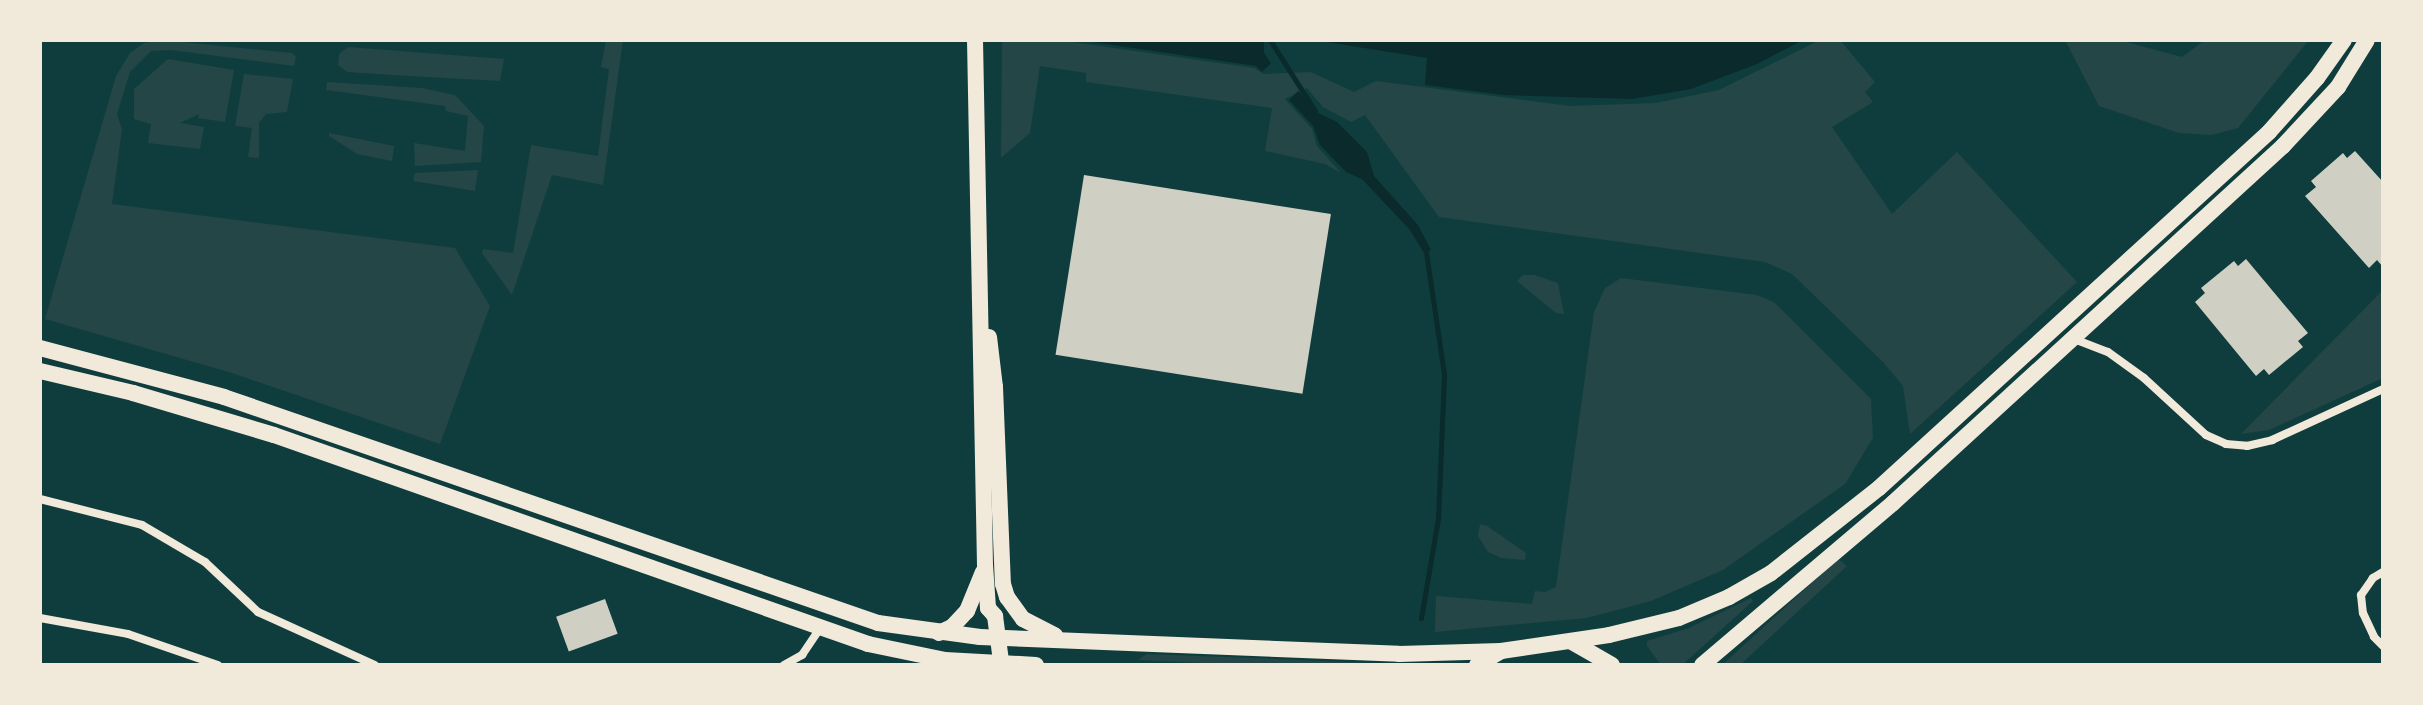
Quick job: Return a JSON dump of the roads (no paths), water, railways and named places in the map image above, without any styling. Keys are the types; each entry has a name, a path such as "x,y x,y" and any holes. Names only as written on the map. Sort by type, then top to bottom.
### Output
{"main road":[{"path":"975,40 983,321 980,367 985,565 988,608 995,616 1001,661"},
{"path":"40,348 238,402 878,623 996,638 1399,654 1501,651 1571,642 1637,629 1695,611 1749,586 1804,548 1879,488 2269,132 2317,78 2344,40"},
{"path":"1702,665 1893,503 2310,119 2338,87 2367,40"},
{"path":"983,321 991,344 995,387 1001,571 1007,597 1014,609 1034,627 1078,640"},
{"path":"40,371 161,401 274,435 820,628 917,656 1036,665"},
{"path":"939,633 952,627 967,611 985,565"},
{"path":"1571,642 1612,665"},
{"path":"1477,665 1501,651"}],"street":[{"path":"2073,338 2108,352 2144,378 2206,435 2226,444 2247,446 2272,440 2383,389"},
{"path":"40,499 142,525 205,562 258,612 375,665"},
{"path":"2383,572 2373,578 2361,595 2363,613 2374,637 2383,646"},
{"path":"40,618 128,634 218,665"},
{"path":"784,665 802,655 820,628"}],"waterway":[{"path":"1270,40 1315,111"},
{"path":"1421,618 1438,519 1444,374 1425,246"}]}
